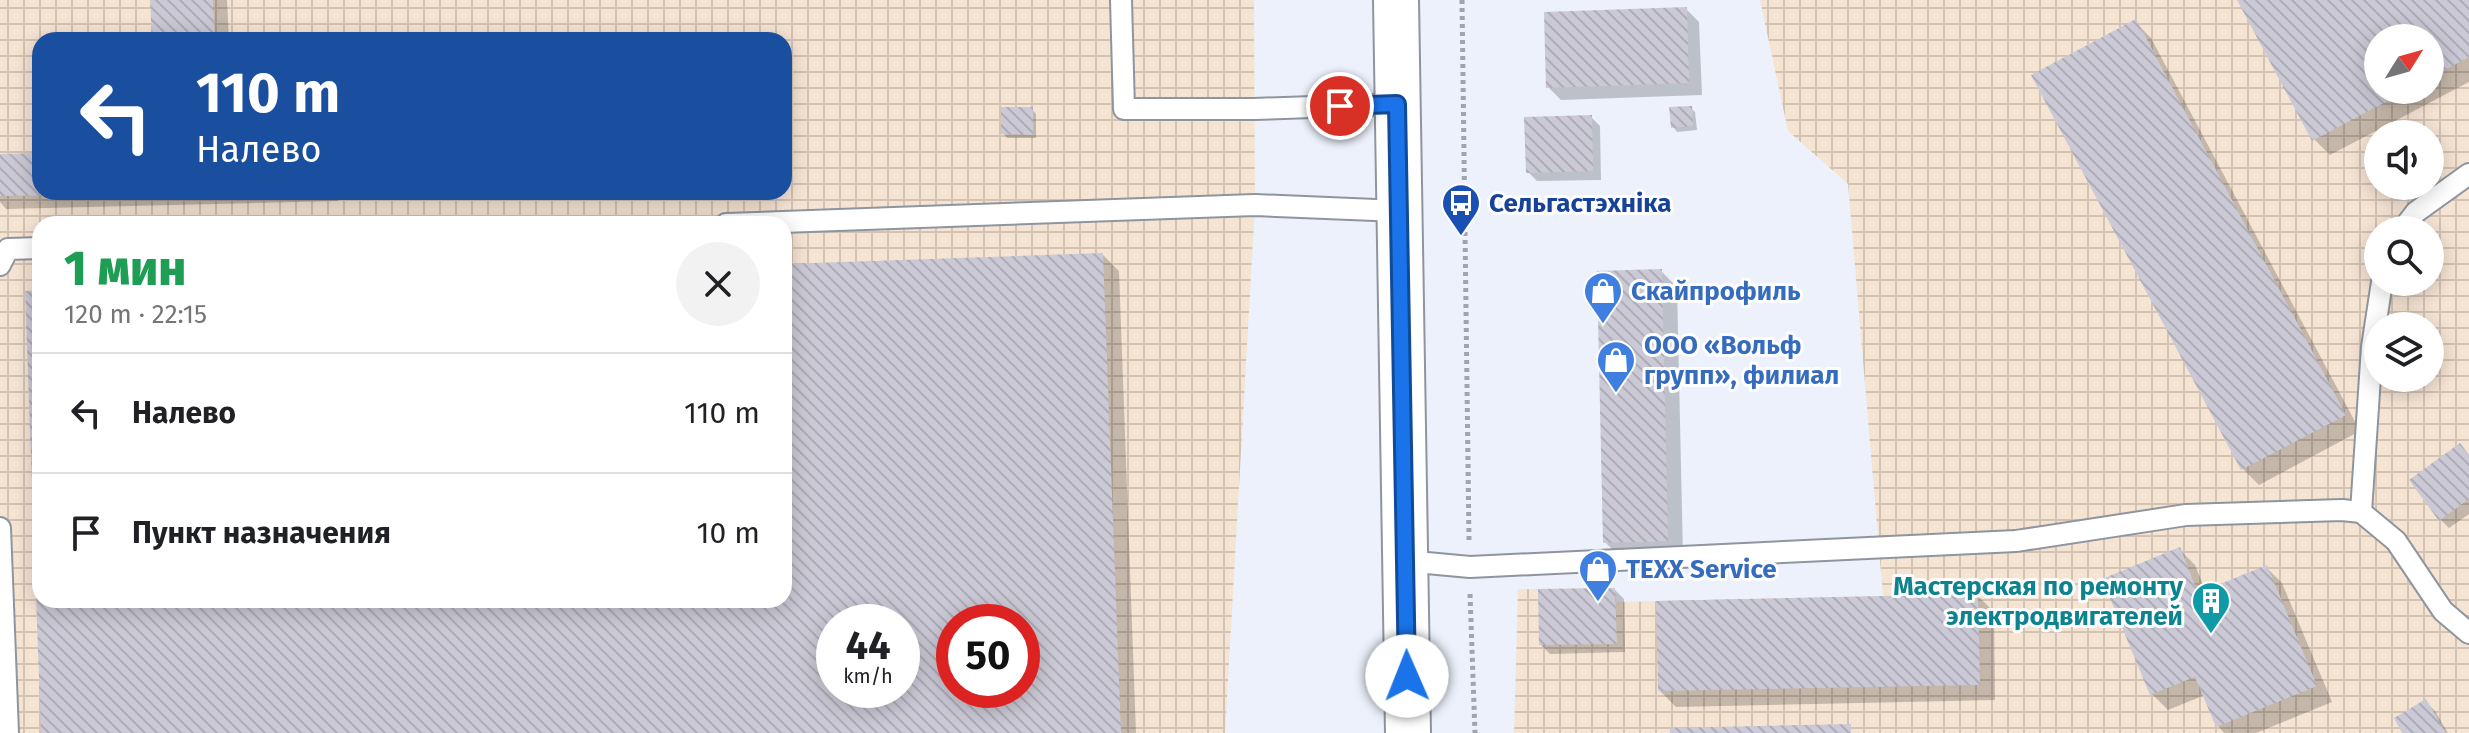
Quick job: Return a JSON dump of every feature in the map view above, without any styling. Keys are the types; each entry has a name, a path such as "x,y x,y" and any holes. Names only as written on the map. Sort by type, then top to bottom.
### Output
{"main road":[{"path":"1396,0 1408,733"}],"lane":[{"path":"1121,0 1124,109 1397,104"},
{"path":"2413,216 2469,174"},
{"path":"792,222 1255,205 1399,211"},
{"path":"0,265 8,249 32,248"},
{"path":"2361,512 2372,347 2380,296"},
{"path":"1405,561 1470,567 2016,541 2186,515 2342,510 2361,512 2396,541 2443,611 2469,633"},
{"path":"0,528 8,733"}],"path":[{"path":"1462,0 1475,733"}],"shaded area":[{"path":"0,0 1254,0 1255,205 1225,733 0,733"},
{"path":"1760,0 2469,0 2469,733 1514,733 1518,589 1615,588 1616,602 1883,596 1848,184 1788,131"}],"building":[{"path":"150,0 213,0 215,32 152,32"},
{"path":"2237,0 2469,0 2469,57 2444,70 2444,24 2364,24 2364,104 2382,104 2312,141"},
{"path":"1687,7 1689,83 1546,88 1544,12"},
{"path":"2136,19 2346,415 2241,470 2031,75"},
{"path":"1692,106 1693,126 1671,128 1669,107"},
{"path":"1001,107 1033,107 1033,135 1001,134"},
{"path":"1592,115 1593,171 1526,173 1524,117"},
{"path":"32,153 32,196 0,196 0,154"},
{"path":"1103,253 1121,733 41,733 36,608 792,608 792,264"},
{"path":"1662,269 1668,541 1603,543 1597,271"},
{"path":"25,291 32,291 32,484"},
{"path":"2460,443 2469,455 2469,499 2439,521 2409,480"},
{"name":"Мастерская по ремонту электродвигателей","path":"2180,547 2198,593 2267,565 2317,686 2216,727 2195,677 2150,695 2102,579"},
{"path":"1615,588 1617,644 1539,645 1538,589"},
{"path":"1978,594 1980,685 1658,691 1656,601"},
{"path":"2426,699 2446,733 2402,733 2394,718"},
{"path":"1851,724 1851,733 1670,733 1670,728"}],"place":[{"name":"Сельгастэхніка","path":"1461,237"},
{"name":"Скайпрофиль","path":"1603,325"},
{"name":"ООО «Вольф групп», филиал","path":"1616,394"},
{"name":"TEXX Service","path":"1598,603"},
{"name":"Мастерская по ремонту электродвигателей","path":"2211,635"}],"route":[{"path":"1340,106 1397,104 1407,676"}]}
